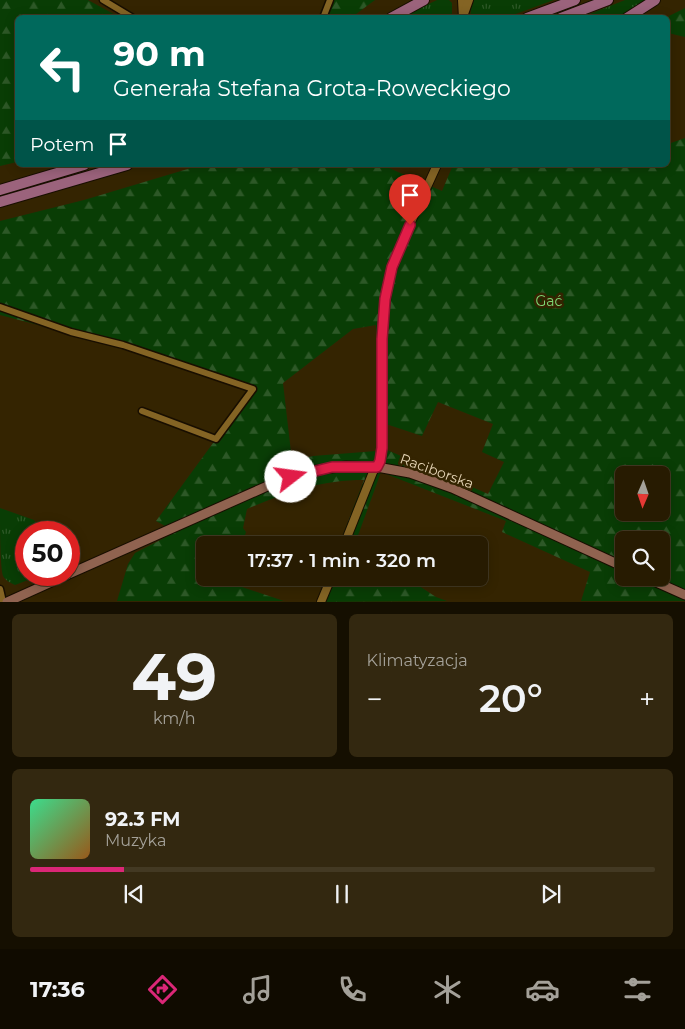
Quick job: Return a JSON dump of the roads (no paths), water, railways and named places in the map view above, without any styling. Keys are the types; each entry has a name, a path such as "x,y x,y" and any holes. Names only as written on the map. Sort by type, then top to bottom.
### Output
{"main road":[{"path":"396,15 424,0"},
{"path":"535,15 575,0"},
{"path":"569,15 608,0"},
{"path":"632,15 655,0"},
{"path":"0,190 77,167"},
{"path":"0,202 120,167"},
{"name":"Raciborska","path":"80,569 281,480 332,467 377,467 410,473 452,488 615,563"},
{"name":"Raciborska","path":"7,602 42,586"},
{"path":"665,586 685,595"}],"street":[{"path":"103,0 128,15"},
{"path":"324,15 330,0"},
{"path":"462,0 463,15"},
{"path":"463,15 469,0"},
{"path":"348,536 373,472 377,467 381,452 382,339 388,282 404,237 435,167"},
{"path":"0,307 71,332 123,345 253,389 216,439 142,411"},
{"path":"321,602 328,586"},
{"path":"0,589 3,602"}],"park label":[{"name":"Gać","path":"549,301"}]}
